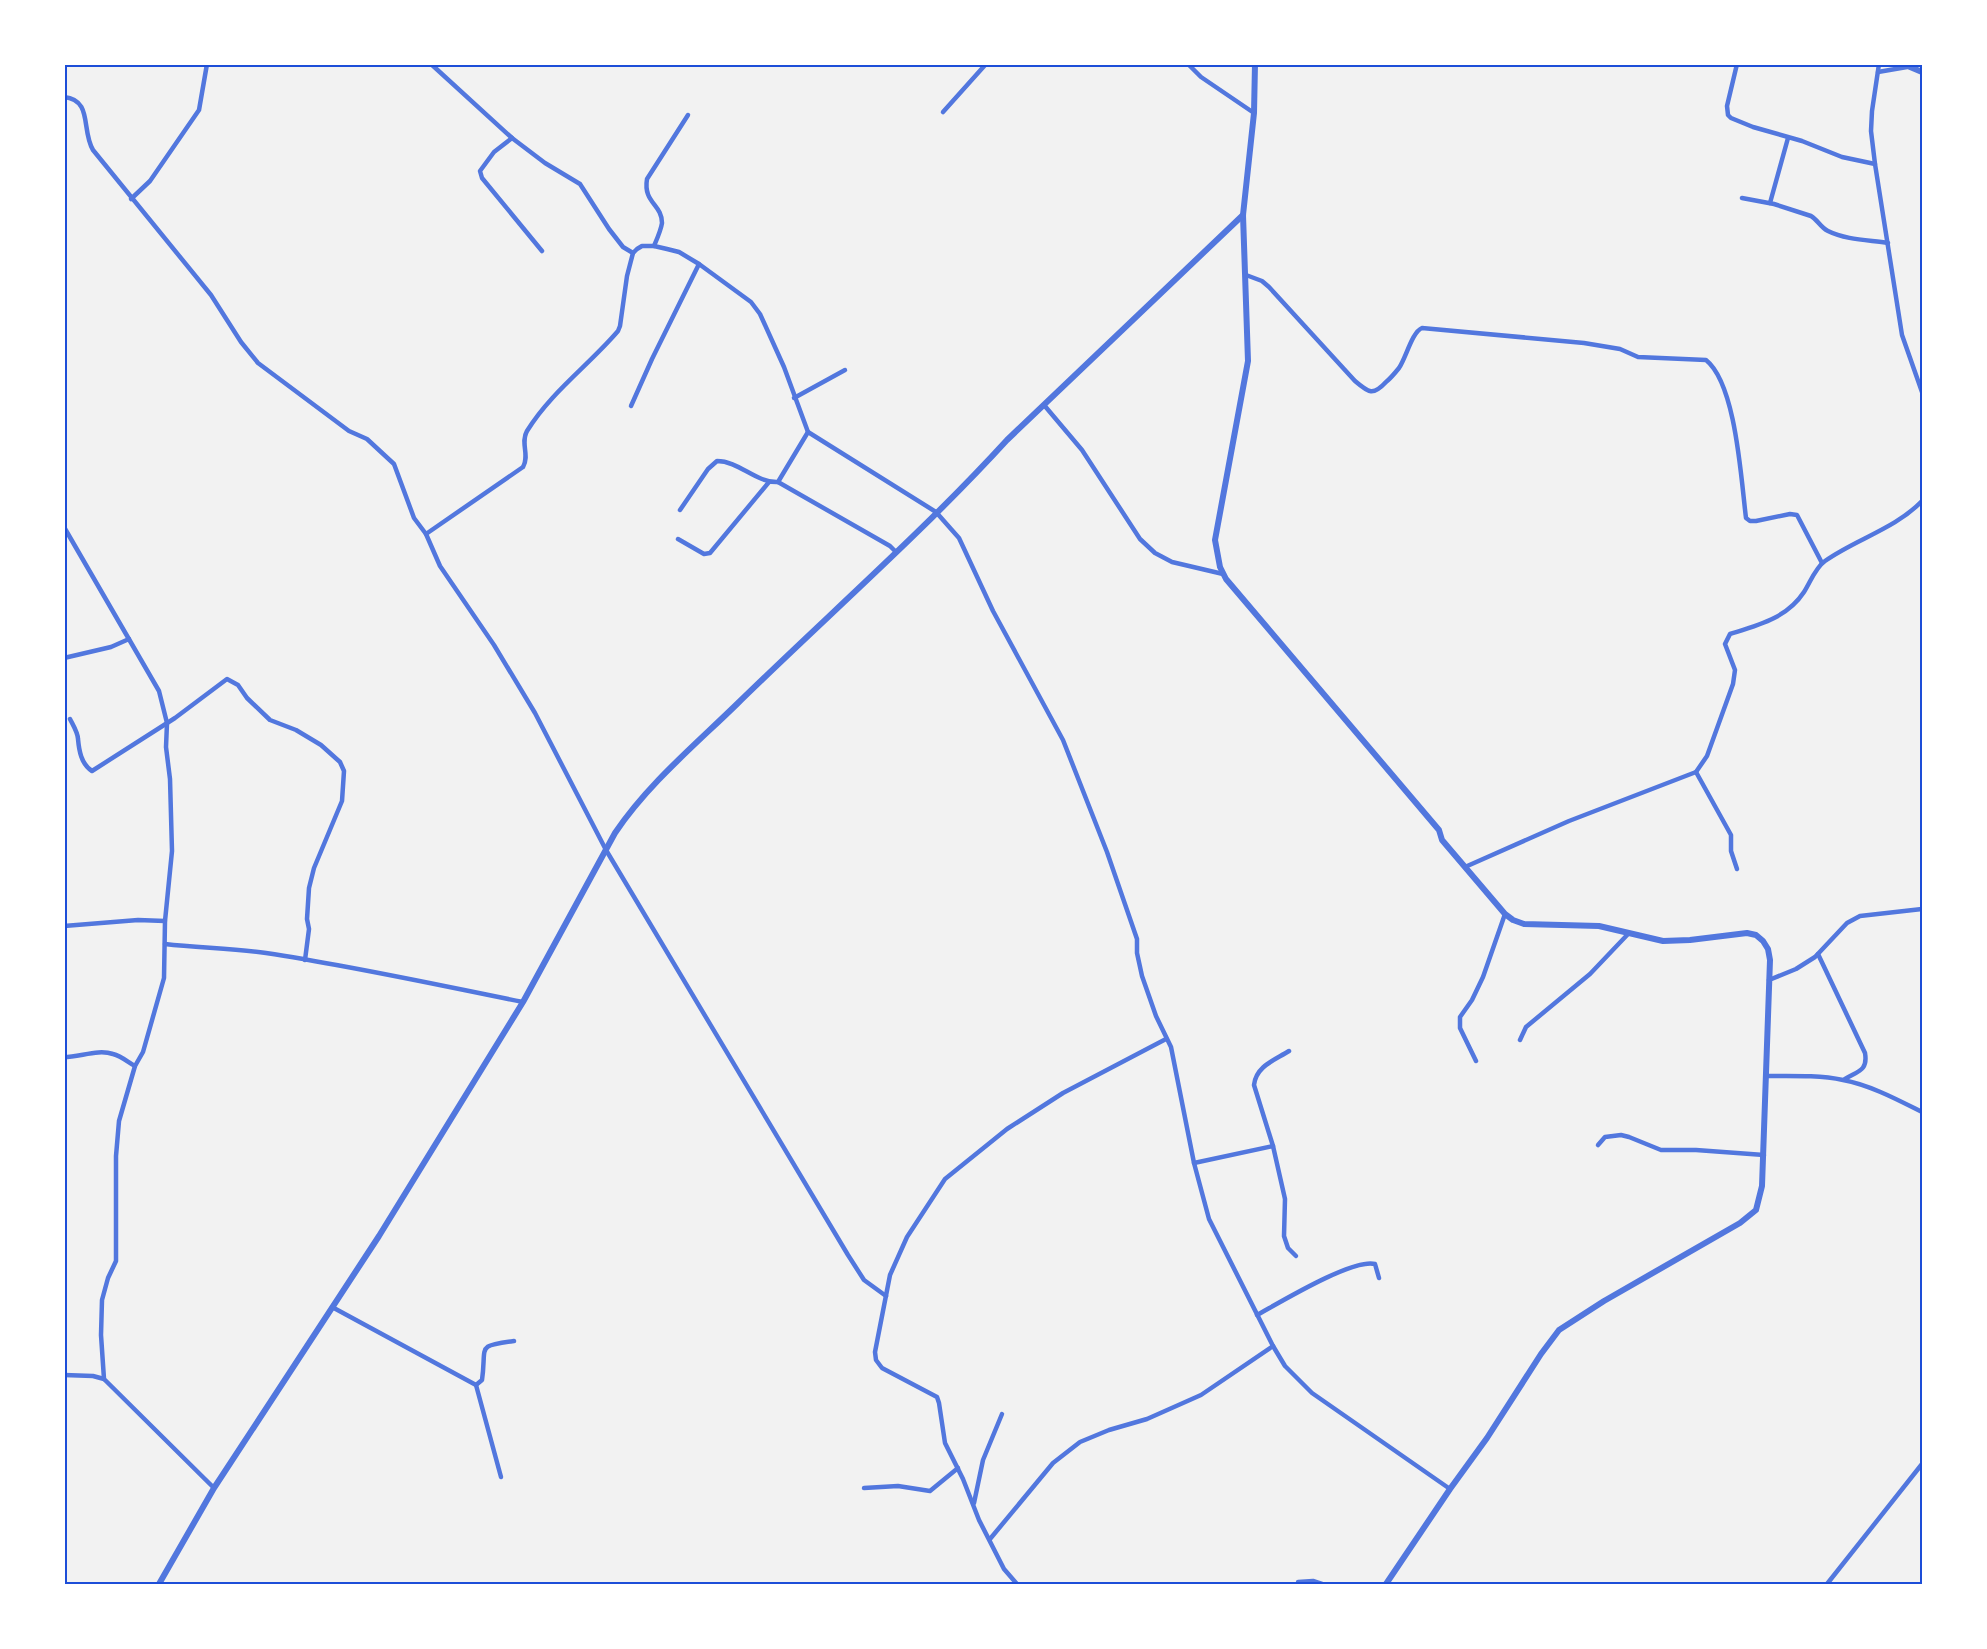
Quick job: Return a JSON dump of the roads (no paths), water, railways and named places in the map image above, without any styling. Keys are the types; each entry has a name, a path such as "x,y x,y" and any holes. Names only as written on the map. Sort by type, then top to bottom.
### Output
{"street":[{"path":"131,199 150,181 199,110 207,64"},
{"path":"431,64 512,138 545,163 580,184 609,229 623,247 633,253"},
{"path":"943,112 987,64"},
{"path":"1188,64 1201,77 1254,113"},
{"path":"1255,64 1254,113 1243,215 1248,361 1215,540 1216,554 1223,574 1439,830 1442,840 1505,914 1513,920 1524,924 1599,926 1663,940 1690,940 1747,933 1756,935 1768,949 1770,960 1764,1155 1761,1194 1756,1210 1722,1234 1604,1301 1559,1330 1386,1584"},
{"path":"1737,64 1727,106 1728,115 1731,118 1802,141 1842,157 1875,164"},
{"path":"1879,64 1871,131 1875,164 1902,335 1923,392"},
{"path":"1878,72 1905,66 1923,72"},
{"path":"64,97 76,99 82,105 89,144 131,199 211,295 241,342 258,363 349,431 367,439 390,459 414,518 426,534 440,566 494,645 535,713 606,850 848,1255 864,1280 886,1296"},
{"path":"654,246 662,224 660,212 648,198 645,190 647,179 688,115"},
{"path":"512,138 494,152 480,171 482,178 542,251"},
{"path":"1770,203 1788,138"},
{"path":"1742,198 1770,203 1815,218 1822,227 1836,235 1888,243"},
{"path":"159,1584 214,1488 379,1236 523,1002 615,833 636,803 896,552 1044,405 1243,215"},
{"path":"426,534 523,467 526,460 524,436 531,425 567,381 618,331 633,253 642,246 654,246 679,252 751,302 760,314 784,367 808,432 936,512 959,538 993,611 1063,740 1107,852 1137,939 1137,953 1142,976 1171,1047 1194,1163 1209,1219 1272,1346 1285,1366 1312,1393 1450,1489"},
{"path":"631,406 651,359 699,264"},
{"path":"1246,275 1262,281 1269,287 1355,381 1372,392 1384,385 1400,367 1414,336 1422,328 1584,343 1620,349 1644,358 1706,360 1714,366 1725,391 1732,418 1746,518 1756,521 1790,514 1797,515 1822,563"},
{"path":"794,398 845,370"},
{"path":"1044,405 1082,450 1140,538 1155,553 1172,562 1223,574"},
{"path":"778,482 784,476 808,432"},
{"path":"680,510 708,469 717,461 726,461 769,482 778,482 854,524 896,552"},
{"path":"678,539 704,554 710,553 769,482"},
{"path":"1465,867 1560,824 1688,777 1696,772 1707,756 1733,684 1735,670 1725,644 1730,634 1753,627 1788,611 1804,592 1822,563 1900,519 1923,501"},
{"path":"64,527 159,692 167,723 172,836 165,921 164,978 143,1052 135,1066 119,1121 116,1156 116,1261 102,1300 101,1335 104,1379"},
{"path":"64,658 111,647 129,639"},
{"path":"70,719 85,765 92,771 167,723 227,679 238,686 264,715 307,736 340,762 344,771 342,801 309,888 307,912 309,929 305,960"},
{"path":"1696,772 1731,835 1731,851 1737,869"},
{"path":"1769,980 1796,969 1818,954 1853,919 1860,916 1923,909"},
{"path":"1476,1061 1460,1028 1460,1017 1472,1000 1483,977 1505,914"},
{"path":"64,926 138,920 165,921"},
{"path":"1520,1040 1526,1028 1590,974 1629,933"},
{"path":"165,944 228,948 305,960 523,1002"},
{"path":"1818,954 1865,1053 1864,1068 1844,1080"},
{"path":"1017,1584 1004,1569 945,1443 937,1397 882,1368 876,1360 875,1352 890,1275 907,1237 945,1179 1007,1129 1063,1093 1166,1039"},
{"path":"1289,1051 1264,1066 1257,1073 1254,1085 1285,1199 1284,1236 1288,1248 1296,1256"},
{"path":"64,1057 78,1057 99,1052 113,1054 135,1066"},
{"path":"1767,1076 1844,1080 1859,1084 1923,1112"},
{"path":"1599,1145 1605,1137 1621,1135 1661,1150 1764,1155"},
{"path":"1194,1163 1272,1146"},
{"path":"1257,1315 1333,1275 1360,1264 1368,1262 1375,1264 1379,1278"},
{"path":"332,1307 476,1385 501,1477"},
{"path":"476,1385 482,1380 485,1348 489,1344 514,1341"},
{"path":"990,1539 1053,1464 1080,1442 1109,1430 1147,1419 1201,1395 1272,1346"},
{"path":"64,1375 81,1374 104,1379 214,1488"},
{"path":"974,1506 982,1461 1002,1414"},
{"path":"1827,1584 1923,1464"},
{"path":"864,1488 898,1486 930,1491 958,1468"},
{"path":"1298,1582 1313,1581 1322,1584"}]}
